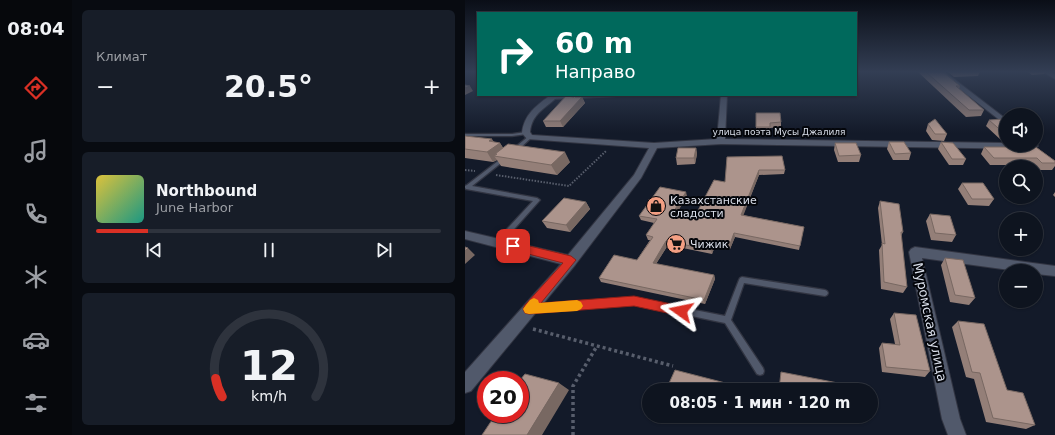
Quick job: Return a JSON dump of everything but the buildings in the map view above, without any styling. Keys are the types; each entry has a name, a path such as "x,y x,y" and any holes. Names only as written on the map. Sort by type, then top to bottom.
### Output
{"street":[{"path":"967,92 999,118"},
{"path":"528,135 526,122 535,111 554,96"},
{"path":"721,141 724,96"},
{"name":"улица поэта Мусы Джалиля","path":"528,135 654,146 721,141 999,146"},
{"path":"465,385 571,260 638,176 654,146"},
{"path":"465,235 571,260"},
{"name":"Муромская улица","path":"957,435 951,419 915,252 1055,272"}],"lane":[{"path":"465,135 528,135"},
{"path":"467,187 487,173 528,135"},
{"path":"467,187 537,200 498,243"},
{"path":"727,320 741,280 825,293"},
{"path":"529,309 634,301 727,320 760,371"}],"path":[{"path":"465,170 569,186 613,143"},
{"path":"533,329 673,366"},
{"path":"573,435 573,386 597,346"}],"slow traffic":[{"path":"534,303 529,309 577,306"}],"place":[{"name":"Казахстанские сладости","path":"656,206"},
{"name":"Чижик","path":"676,244"}],"route":[{"path":"513,246 571,260 529,309 634,301 681,311"}]}
